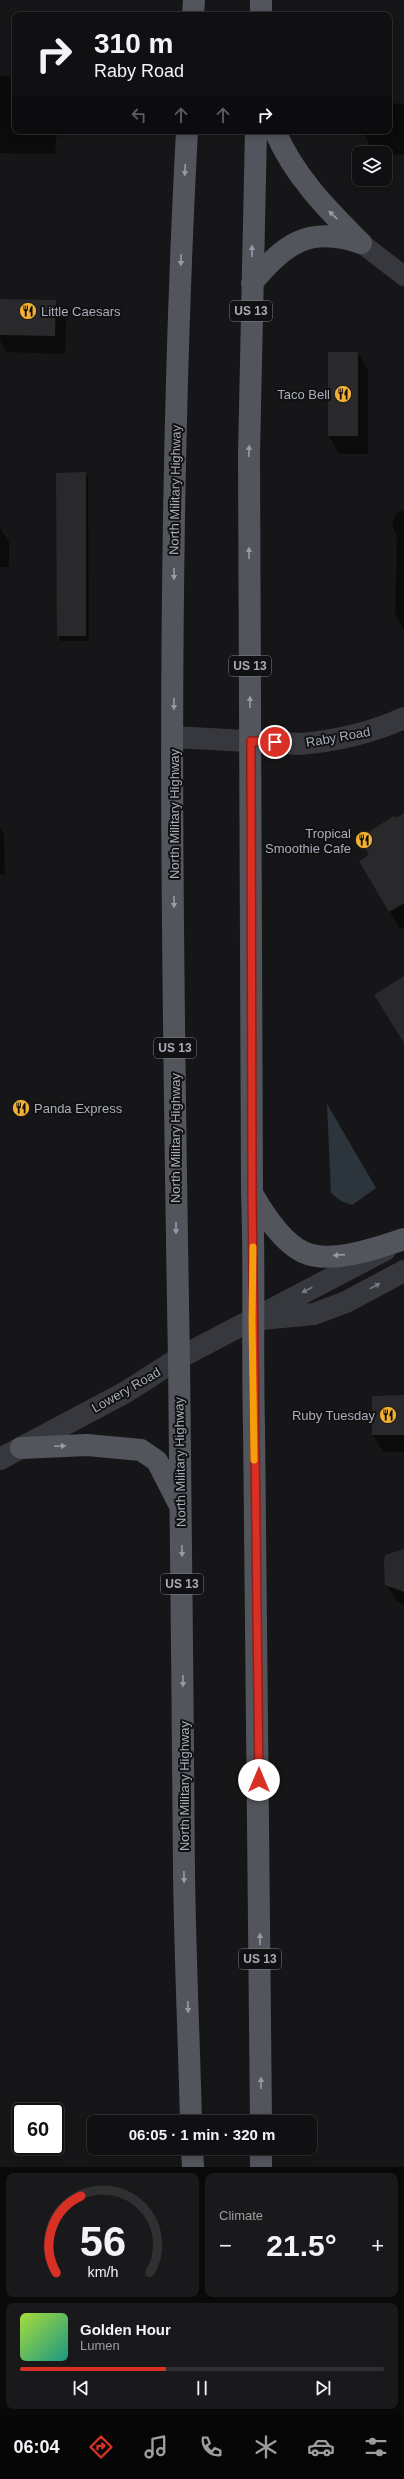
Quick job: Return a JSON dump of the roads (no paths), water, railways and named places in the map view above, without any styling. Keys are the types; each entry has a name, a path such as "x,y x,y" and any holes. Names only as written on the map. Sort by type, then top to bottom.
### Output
{"main road":[{"path":"193,12 194,0"},
{"path":"261,0 261,12"},
{"name":"North Military Highway","path":"187,134 175,456 173,737 176,1252 181,1508 184,1876 191,2115"},
{"name":"US 13","path":"256,134 249,454 252,1192 254,1235 252,1320 259,1704 261,2115"},
{"path":"276,134 281,146 304,183 324,206 361,243"},
{"path":"252,283 267,265 287,246 302,239 322,235 342,236 361,243"},
{"path":"252,1192 266,1219 302,1252 320,1256 367,1252 404,1240"},
{"path":"21,1448 87,1445 141,1450 157,1461 181,1508"},
{"path":"192,2155 193,2167"},
{"path":"261,2155 261,2167"}],"street":[{"path":"361,243 404,276"},
{"name":"Raby Road","path":"173,737 251,741 319,742 380,729 404,718"},
{"name":"Lowery Road","path":"0,1459 126,1392 179,1358 404,1240"},
{"name":"Lowery Road","path":"252,1320 314,1314 346,1302 404,1271"}],"place":[{"name":"Little Caesars","path":"28,311"},
{"name":"Taco Bell","path":"343,394"},
{"name":"Tropical Smoothie Cafe","path":"364,840"},
{"name":"Panda Express","path":"21,1108"},
{"name":"Ruby Tuesday","path":"388,1415"}]}
